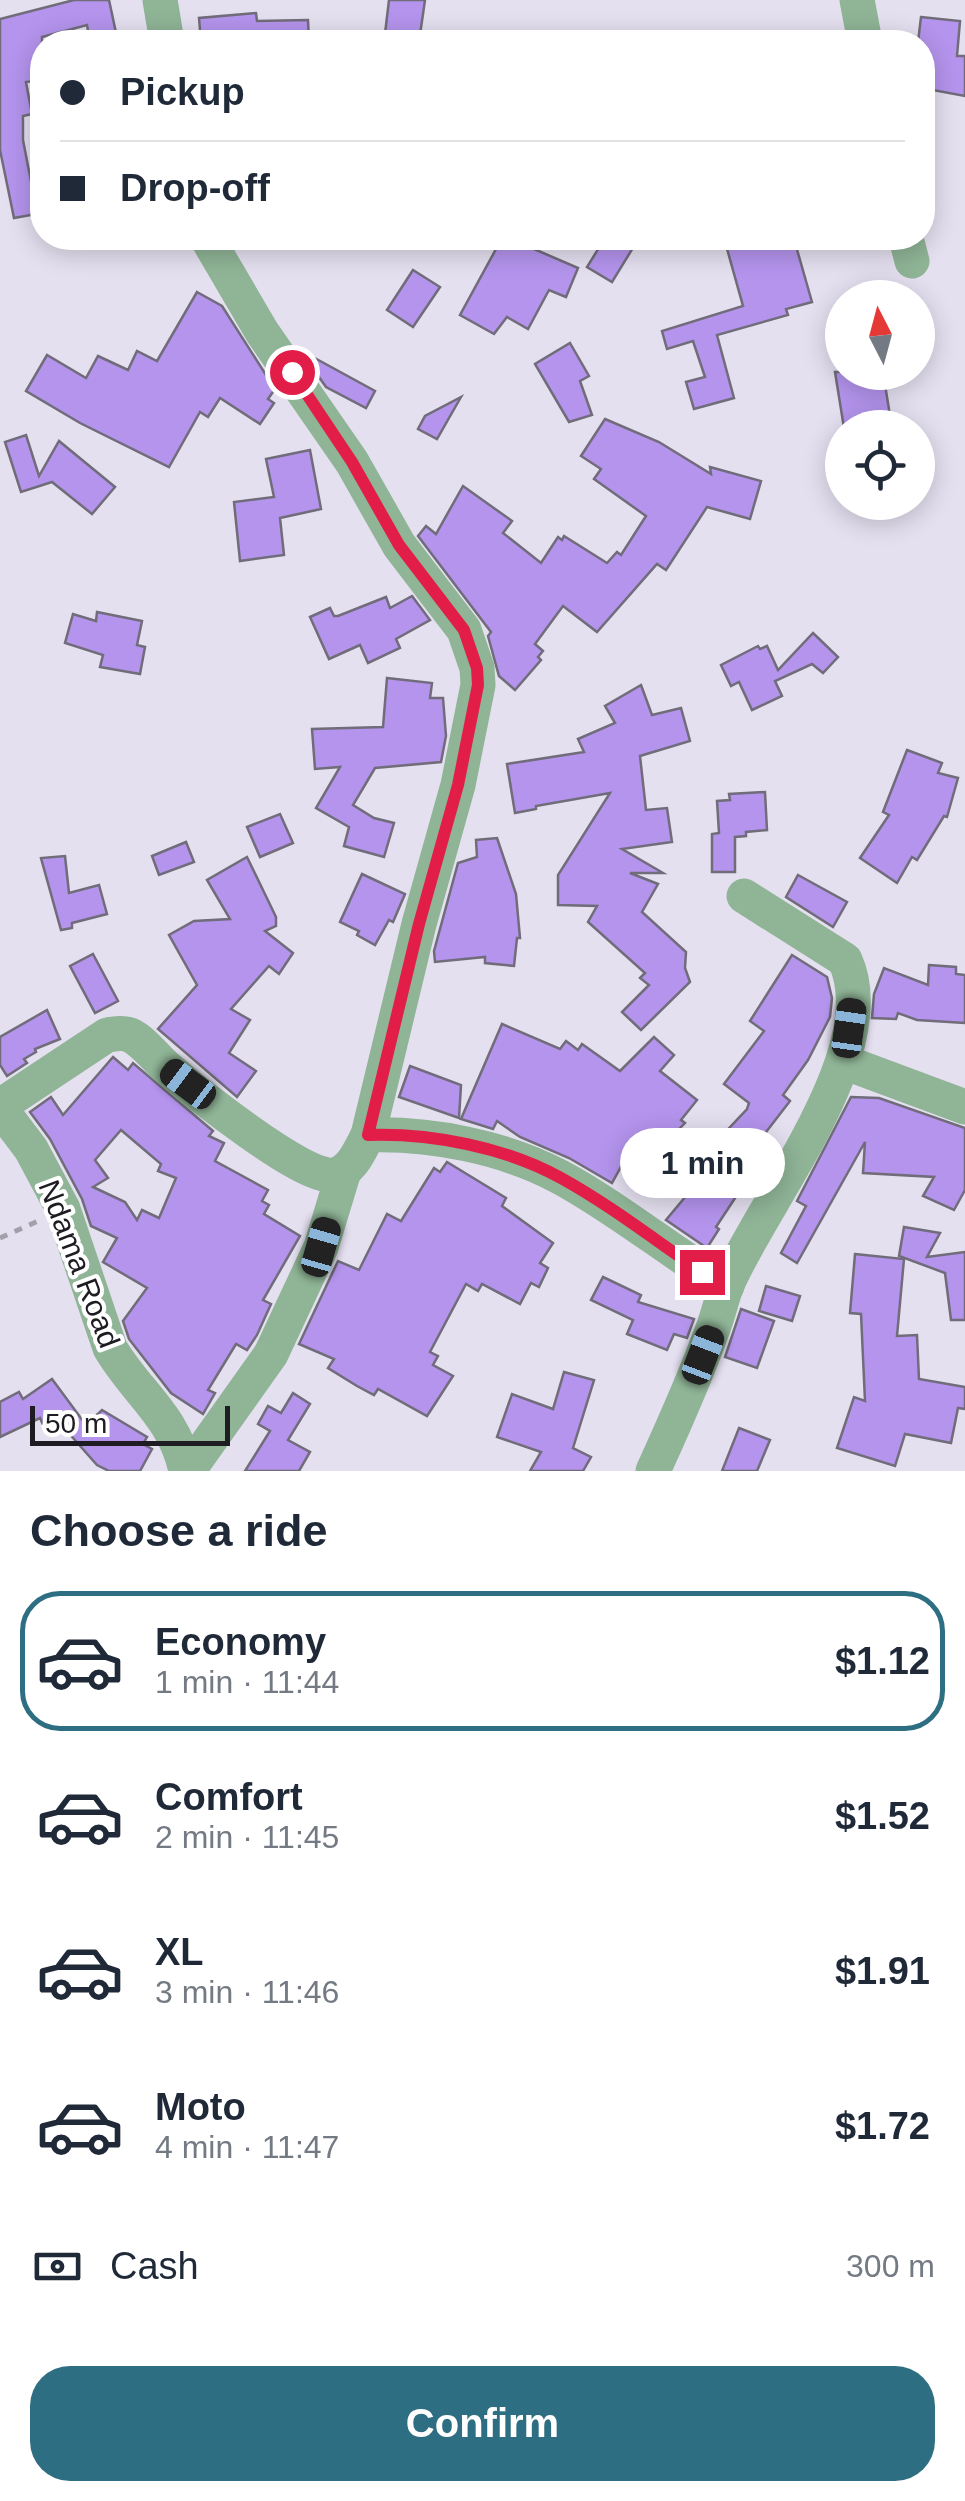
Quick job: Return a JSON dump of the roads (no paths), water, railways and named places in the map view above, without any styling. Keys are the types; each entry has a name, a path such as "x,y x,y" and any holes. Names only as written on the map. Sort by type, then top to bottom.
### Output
{"street":[{"path":"160,0 165,30"},
{"path":"857,0 863,30"},
{"path":"0,1107 107,1035 121,1032 134,1036 166,1067 265,1143 313,1172 331,1176 344,1170 356,1158 368,1135 419,924 458,785 478,685 477,668 464,630 399,545 352,462 262,332 214,250"},
{"path":"653,1471 681,1411 726,1286 805,1144 844,1062 854,993 844,960 744,896"},
{"path":"844,1062 965,1107"},
{"name":"Ndama Road","path":"0,1107 31,1149 63,1208 110,1348 120,1366 169,1423 187,1471"},
{"path":"368,1135 429,1139 515,1158 561,1178 726,1286"},
{"path":"187,1471 270,1354 321,1247 344,1170"}]}
